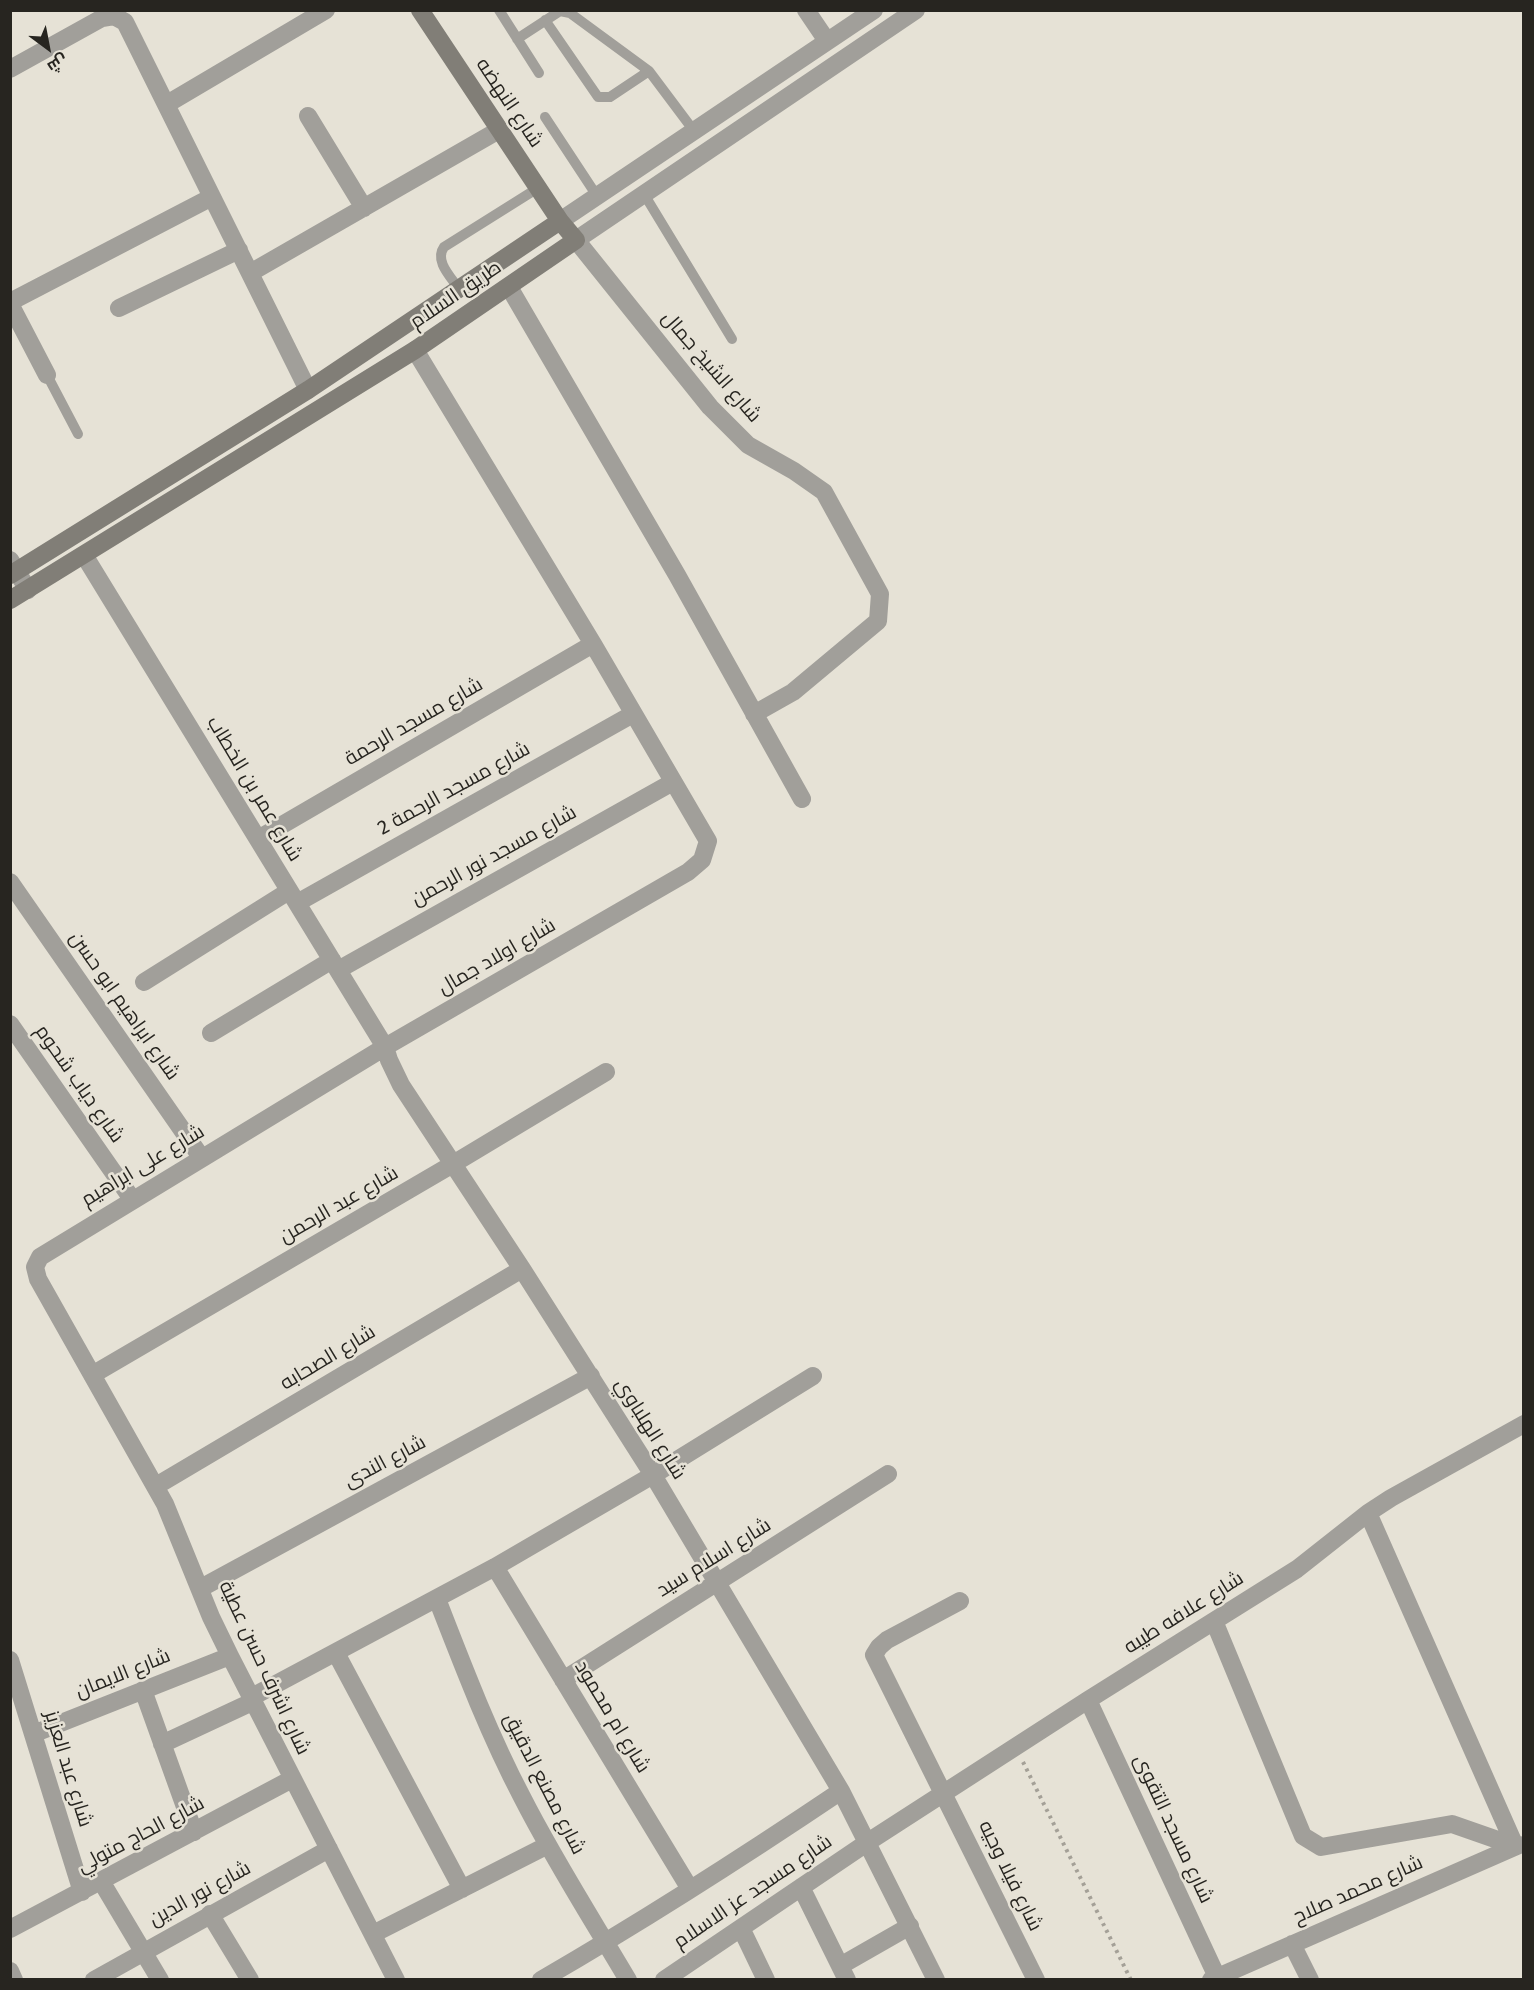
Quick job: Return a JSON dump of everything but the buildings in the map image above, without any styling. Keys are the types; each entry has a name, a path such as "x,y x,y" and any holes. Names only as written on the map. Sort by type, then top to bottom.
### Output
{"main road":[{"name":"شارع النهضه","path":"420,10 560,221 576,240"},
{"name":"طريق السلام","path":"13,568 308,390 560,221"},
{"name":"طريق السلام","path":"10,600 415,350 576,240"}],"street":[{"path":"167,104 326,10"},
{"path":"806,10 827,41"},
{"name":"طريق السلام","path":"560,221 874,10"},
{"name":"طريق السلام","path":"576,240 916,10"},
{"path":"13,61 102,18 114,16 120,18 128,27 167,104 308,390"},
{"path":"308,116 364,208"},
{"path":"250,273 499,130"},
{"path":"47,375 15,324 10,303 212,196"},
{"name":"شارع الشيخ جمال","path":"576,240 710,407 748,445 794,471 824,492 880,594 878,621 793,692 753,714"},
{"path":"119,308 239,250"},
{"path":"509,287 678,574 753,714 802,799"},
{"name":"شارع اولاد جمال","path":"385,1047 688,872 702,860 708,841 593,644 415,350"},
{"name":"شارع عمر بن الخطاب","path":"84,555 385,1047"},
{"path":"13,568 28,590"},
{"name":"شارع مسجد الرحمة","path":"258,839 593,644"},
{"name":"شارع مسجد الرحمة 2","path":"144,982 293,897 633,714"},
{"name":"شارع مسجد نور الرحمن","path":"211,1033 673,782"},
{"name":"شارع ابراهيم ابو حسن","path":"10,882 201,1157"},
{"name":"شارع دياب شحوم","path":"10,1024 132,1199"},
{"name":"شارع على ابراهيم","path":"92,1375 38,1279 35,1267 39,1257 385,1047"},
{"name":"شارع الهلباوي","path":"385,1047 398,1079 591,1376 841,1791 936,1980"},
{"name":"شارع عبد الرحمن","path":"92,1375 606,1072"},
{"name":"شارع الصحابه","path":"156,1486 522,1269"},
{"name":"شارع اشرف حسن عطية","path":"92,1375 165,1504 251,1700 373,1934 392,1978"},
{"name":"شارع الندى","path":"201,1588 591,1376"},
{"path":"162,1744 251,1700 495,1567 652,1475 813,1376"},
{"name":"شارع علافه طيبه","path":"868,1842 1297,1569 1368,1513 1391,1498 1524,1424"},
{"name":"شارع اسلام سيد","path":"563,1680 888,1473"},
{"path":"1368,1513 1519,1845"},
{"name":"شارع ام محمود","path":"495,1567 690,1889"},
{"name":"شارع مصنع الدقيق","path":"437,1599 497,1746 548,1845 628,1980"},
{"name":"شارع فيلا وجيه","path":"960,1601 887,1640 874,1655 1036,1980"},
{"path":"1214,1621 1302,1836 1321,1847 1452,1824 1519,1845"},
{"path":"336,1653 462,1889"},
{"name":"شارع الايمان","path":"33,1734 230,1656"},
{"name":"شارع عبد العزيز","path":"10,1660 17,1702 33,1734 82,1892"},
{"path":"143,1690 194,1832"},
{"name":"شارع مسجد التقوى","path":"1088,1700 1214,1978"},
{"name":"شارع الحاج متولي","path":"10,1929 292,1779"},
{"path":"541,1980 746,1855 841,1791"},
{"name":"شارع مسجد عز الاسلام","path":"670,1978 868,1842"},
{"path":"373,1934 548,1845"},
{"name":"شارع محمد صلاح","path":"1214,1978 1519,1845"},
{"name":"شارع نور الدين","path":"94,1980 329,1849"},
{"path":"101,1881 160,1980"},
{"path":"801,1887 844,1973 910,1926"},
{"path":"210,1914 250,1980"},
{"path":"741,1928 766,1980"},
{"path":"1292,1944 1310,1980"},
{"path":"10,1971 14,1980"}],"lane":[{"path":"499,10 539,74"},
{"path":"517,39 560,11 570,12 649,71 694,131"},
{"path":"545,20 598,97 609,97 649,71"},
{"path":"545,117 597,196"},
{"path":"459,289 441,261 441,251 444,247 538,188"},
{"path":"644,194 732,339"},
{"path":"47,375 78,434"}],"path":[{"path":"1016,1747 1131,1980"}]}
